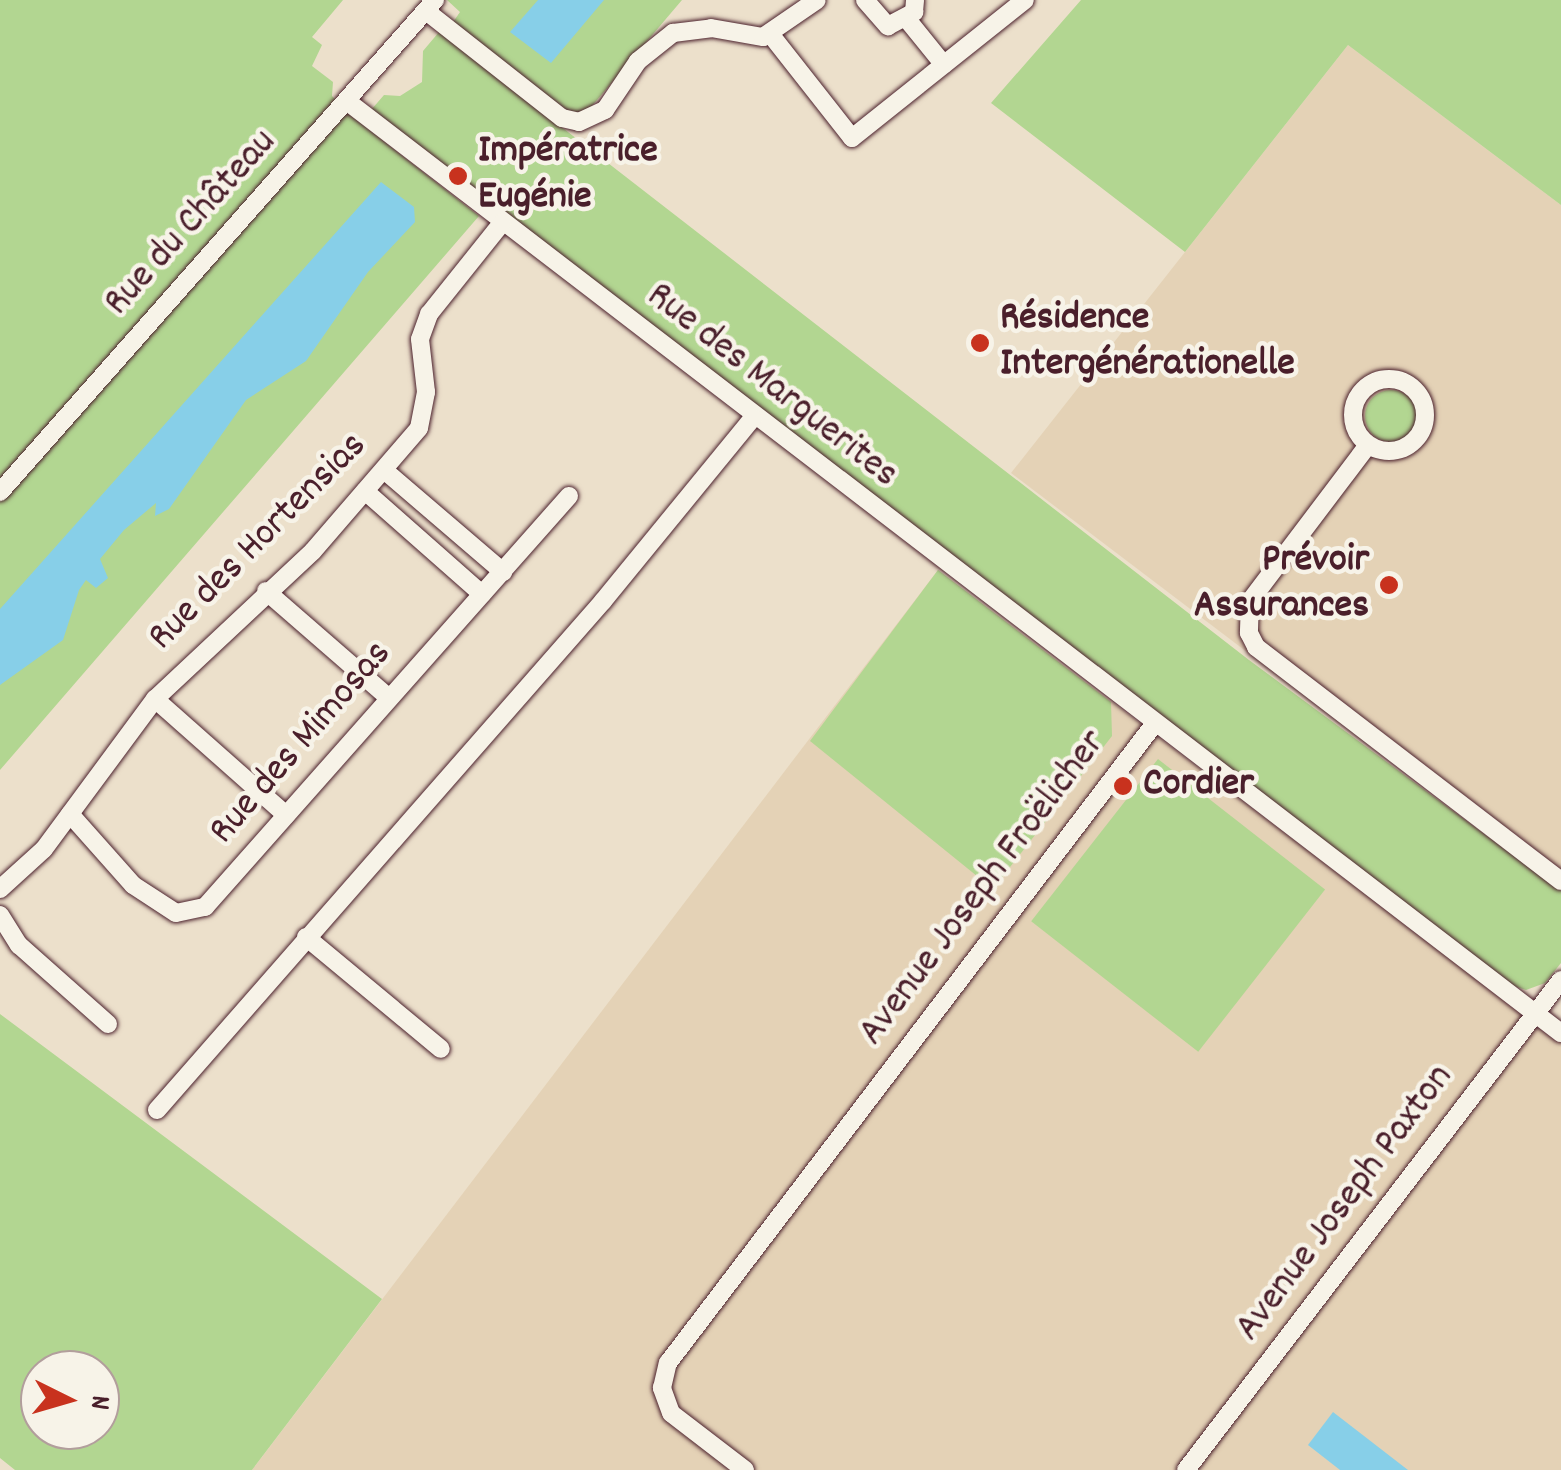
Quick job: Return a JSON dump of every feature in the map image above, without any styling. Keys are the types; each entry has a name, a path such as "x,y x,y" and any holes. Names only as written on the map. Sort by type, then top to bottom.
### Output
{"street":[{"path":"431,5 562,118 579,122 612,116 638,61 673,33 711,28 749,38 771,35 817,0"},
{"path":"866,0 888,26 906,18 916,0"},
{"path":"771,35 852,138 1024,0"},
{"name":"Rue du Château","path":"0,492 431,5"},
{"path":"906,18 944,65"},
{"name":"Rue des Marguerites","path":"348,102 753,418 1154,722"},
{"name":"Rue des Hortensias","path":"0,889 44,849 155,699 266,590 313,551 419,428 425,408 420,339 428,314 502,223"},
{"path":"1383,380 1412,386 1425,408 1422,432 1392,452 1368,445 1353,413 1362,391 1383,380"},
{"path":"157,1110 603,601 753,418"},
{"path":"1368,445 1250,602 1249,633 1256,647 1561,881"},
{"path":"384,470 503,572"},
{"path":"365,491 482,594"},
{"name":"Rue des Mimosas","path":"70,814 133,885 184,915 205,906 569,496"},
{"path":"266,590 389,698"},
{"path":"155,699 286,815"},
{"name":"Avenue Joseph Froëlicher","path":"746,1470 671,1413 662,1388 668,1362 1154,722 1561,1034"},
{"path":"0,915 19,945 108,1024"},
{"path":"306,936 441,1049"},
{"name":"Avenue Joseph Paxton","path":"1186,1470 1561,980"}],"shaded area":[{"path":"1348,45 1561,205 1561,890 1011,473"},
{"path":"938,570 1561,1043 1561,1470 252,1470"}],"green space":[{"path":"0,0 343,0 312,37 322,45 312,66 333,82 332,96 349,114 479,216 0,770"},
{"path":"447,0 682,0 586,113 575,116 451,25 460,12"},
{"path":"1081,0 1561,0 1561,205 1348,45 1185,252 991,103"},
{"path":"439,32 1249,660 1561,891 1561,963 1545,983 1526,990 1505,983 371,110 384,95 400,96 422,82 423,51"},
{"path":"1391,390 1409,398 1417,416 1409,434 1391,442 1373,434 1365,416 1373,398"},
{"path":"938,570 1111,702 1112,736 993,889 810,741"},
{"path":"1158,759 1325,890 1198,1052 1031,921"},
{"path":"0,1014 382,1299 252,1470 15,1470 0,1458"}],"water":[{"path":"538,0 604,0 551,63 510,32"},
{"path":"381,182 414,207 415,222 368,272 306,361 246,400 169,509 155,516 156,503 124,530 100,559 108,578 96,588 86,580 79,590 63,640 0,685 0,609"},
{"path":"1333,1412 1408,1470 1340,1470 1308,1445"}],"place":[{"name":"Impératrice Eugénie","path":"458,176"},
{"name":"Résidence Intergénérationelle","path":"980,343"},
{"name":"Prévoir Assurances","path":"1389,585"},
{"name":"Cordier","path":"1123,786"}]}
